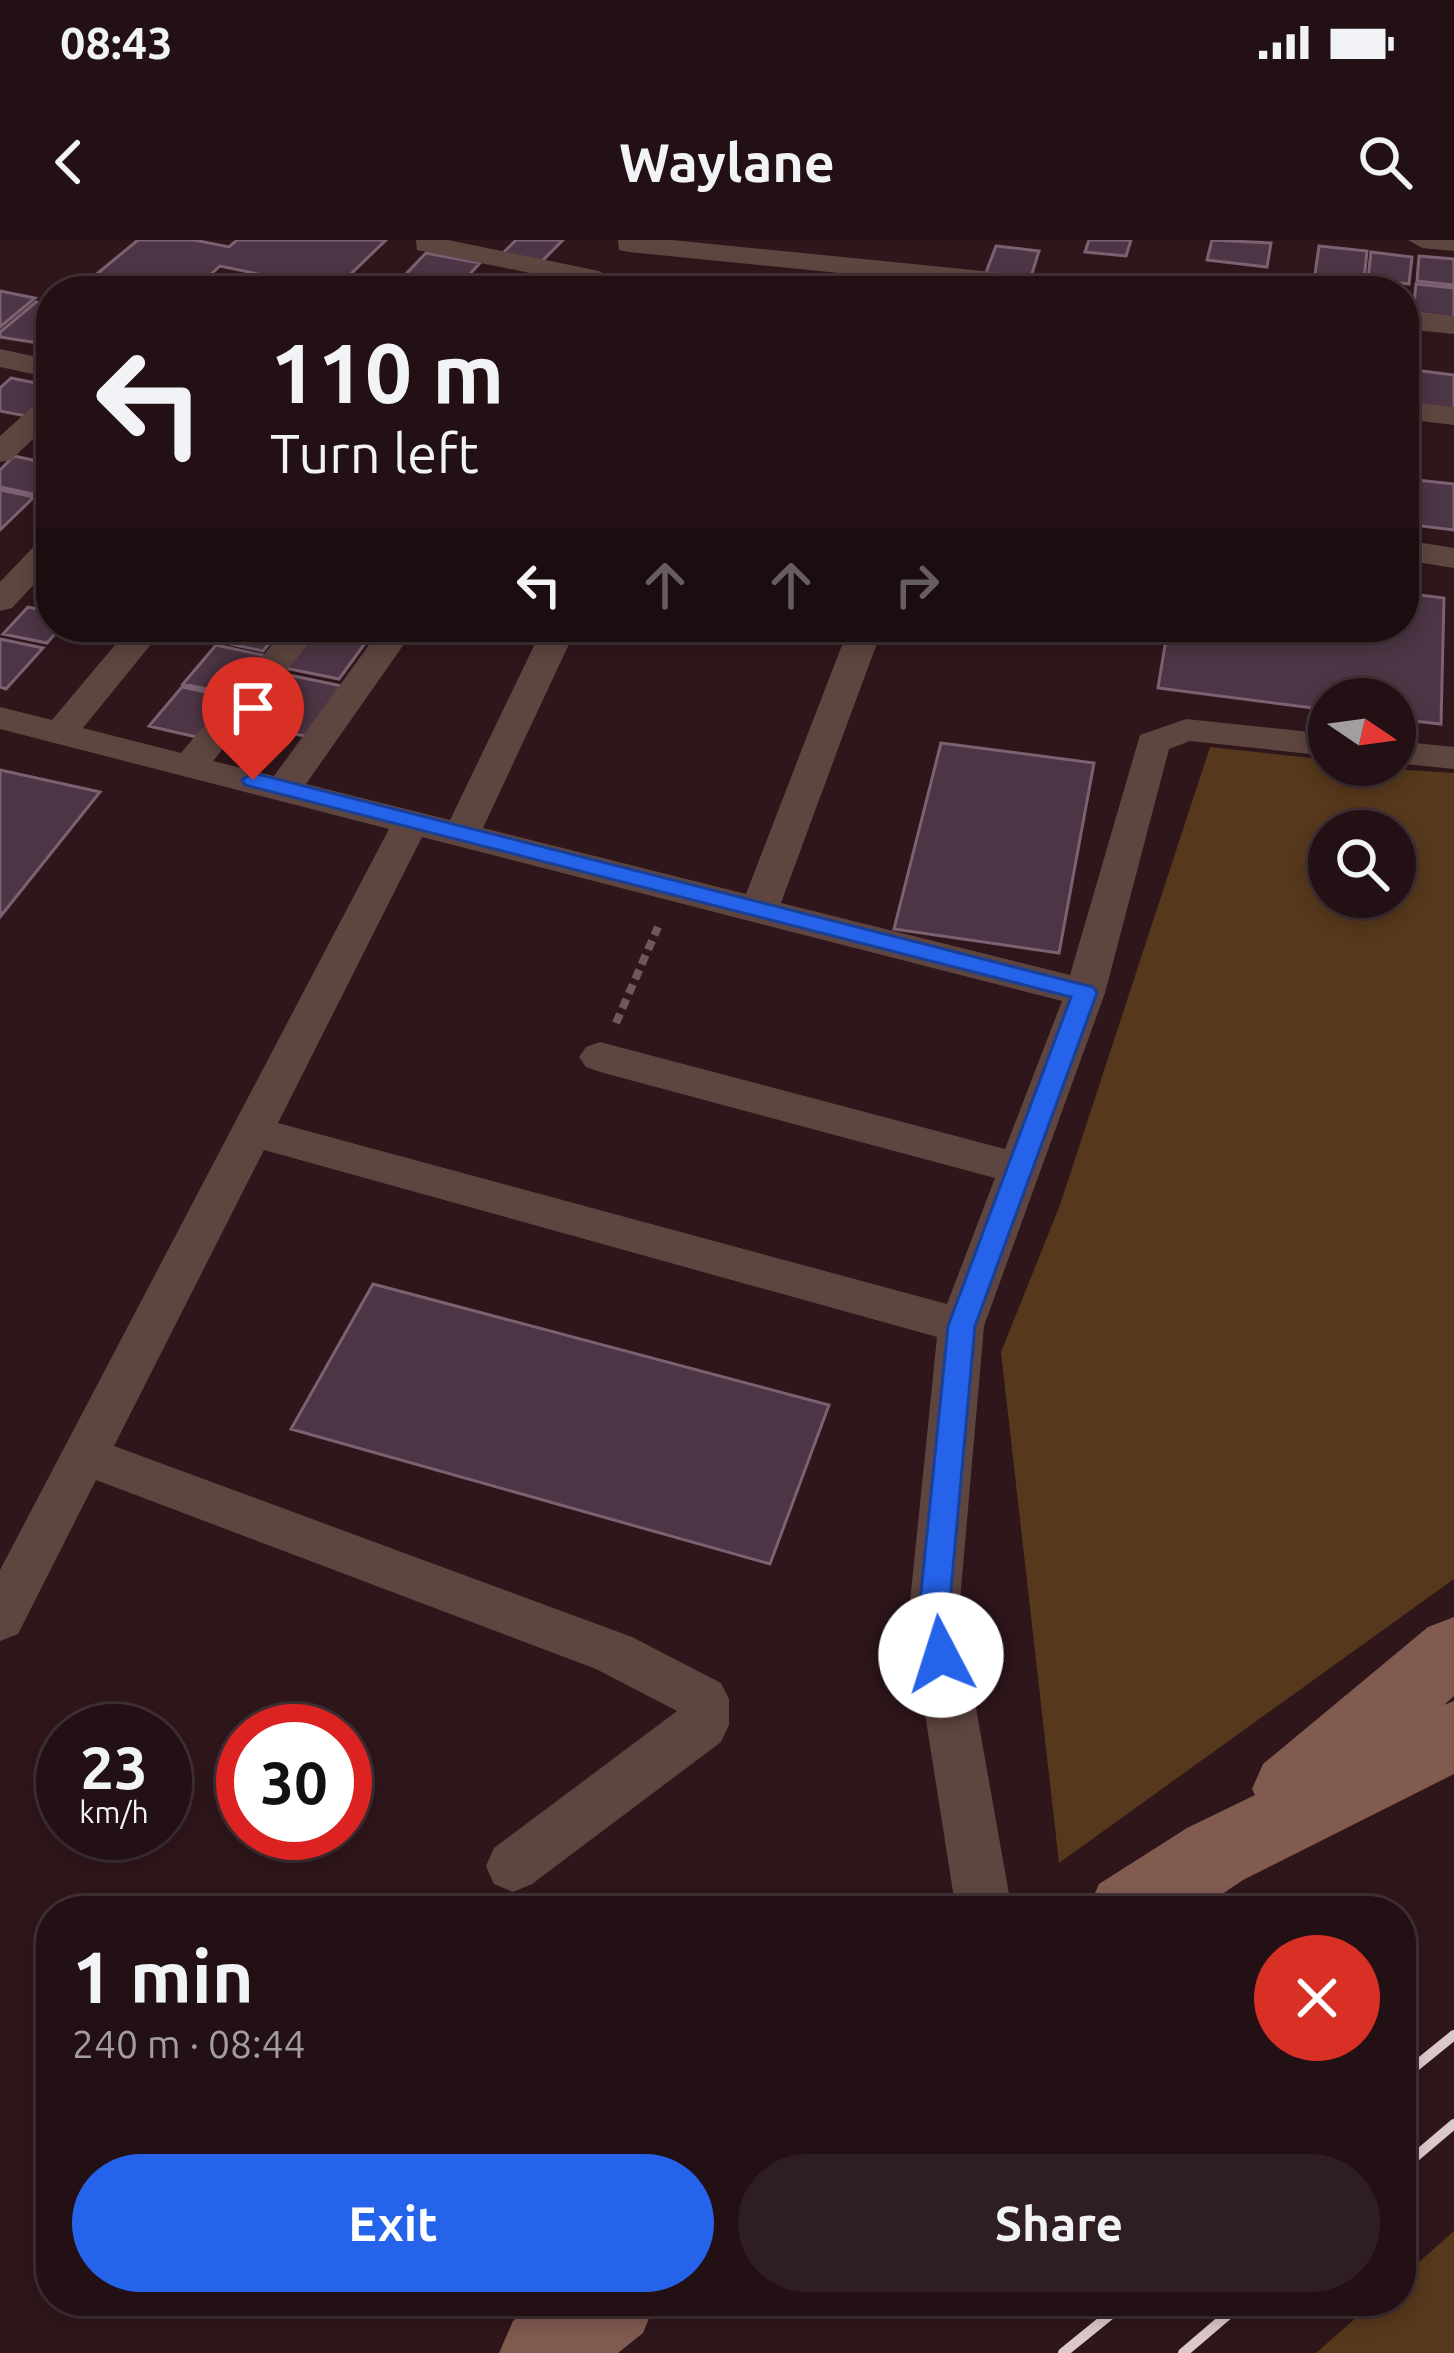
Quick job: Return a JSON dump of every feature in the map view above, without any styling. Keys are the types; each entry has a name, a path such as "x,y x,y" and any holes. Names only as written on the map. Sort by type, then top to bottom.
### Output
{"street":[{"path":"904,271 911,240"},
{"path":"1422,240 1454,243"},
{"path":"602,276 630,242 954,276"},
{"path":"427,244 557,276"},
{"path":"1419,322 1454,326"},
{"path":"0,358 36,366"},
{"path":"1419,412 1454,416"},
{"path":"0,453 36,420"},
{"path":"1419,552 1454,558"},
{"path":"0,601 36,564"},
{"path":"60,733 136,642"},
{"path":"190,765 292,642"},
{"path":"284,788 388,642"},
{"path":"463,832 553,642"},
{"path":"759,909 860,642"},
{"path":"0,718 413,819 1084,993"},
{"path":"981,1896 934,1612 962,1326 1016,1168 1084,993 1153,743 1186,730 1308,743"},
{"path":"1416,754 1454,758"},
{"path":"0,1619 413,819"},
{"path":"601,1057 1016,1168"},
{"path":"252,1130 962,1326"},
{"path":"85,1455 614,1653 703,1699 703,1725 513,1866"},
{"path":"1215,1854 1454,1650"},
{"path":"1150,1896 1215,1854 1454,1736"},
{"path":"545,2353 592,2316"}],"path":[{"path":"601,1057 676,887"}],"shaded area":[{"path":"1210,747 1308,758 1308,786 1416,786 1416,771 1454,773 1454,1579 1059,1863 1001,1352 1060,1205"},
{"path":"1454,2231 1454,2353 1316,2353 1358,2316 1416,2316 1416,2265"}],"building":[{"path":"138,240 194,240 229,247 237,240 386,240 349,276 268,276 220,266 209,276 94,276"},
{"path":"516,240 563,240 541,262 502,254"},
{"path":"1089,240 1131,240 1126,256 1085,252"},
{"path":"1212,240 1271,243 1267,267 1207,260"},
{"path":"996,246 1039,251 1031,276 985,275"},
{"path":"1319,246 1367,251 1364,276 1315,274"},
{"path":"1371,252 1412,257 1410,276 1368,276"},
{"path":"426,253 480,263 468,276 404,276"},
{"path":"1419,256 1454,259 1454,285 1419,281"},
{"path":"1419,284 1454,288 1454,318 1419,314"},
{"path":"0,291 35,298 0,327"},
{"path":"36,302 36,343 0,337"},
{"path":"1419,371 1454,375 1454,410 1419,406"},
{"path":"11,378 36,383 36,406 26,416 0,411 0,388"},
{"path":"14,456 36,461 36,491 0,487 0,470"},
{"path":"1419,480 1454,484 1454,530 1419,526"},
{"path":"0,490 34,497 0,530"},
{"path":"1419,595 1444,598 1441,724 1416,721 1416,678 1308,678 1308,707 1158,688 1166,642 1419,642"},
{"path":"28,607 36,609 36,641 3,634"},
{"path":"0,639 43,648 6,689 0,687"},
{"path":"221,642 270,642 263,651"},
{"path":"305,642 366,642 339,679 285,668"},
{"path":"216,645 271,657 240,696 183,684"},
{"path":"289,675 342,686 305,736 249,725"},
{"path":"182,687 237,698 205,739 149,726"},
{"path":"941,743 1094,763 1059,953 894,929"},
{"path":"0,770 100,792 0,917"},
{"path":"373,1284 829,1405 770,1564 291,1429"}],"railway":[{"path":"1416,2066 1454,2035"},
{"path":"1416,2156 1454,2124"},
{"path":"1063,2353 1109,2316"},
{"path":"1183,2353 1226,2316"}],"route":[{"path":"253,780 1084,993 1016,1168 962,1326 934,1612 941,1655"}]}
